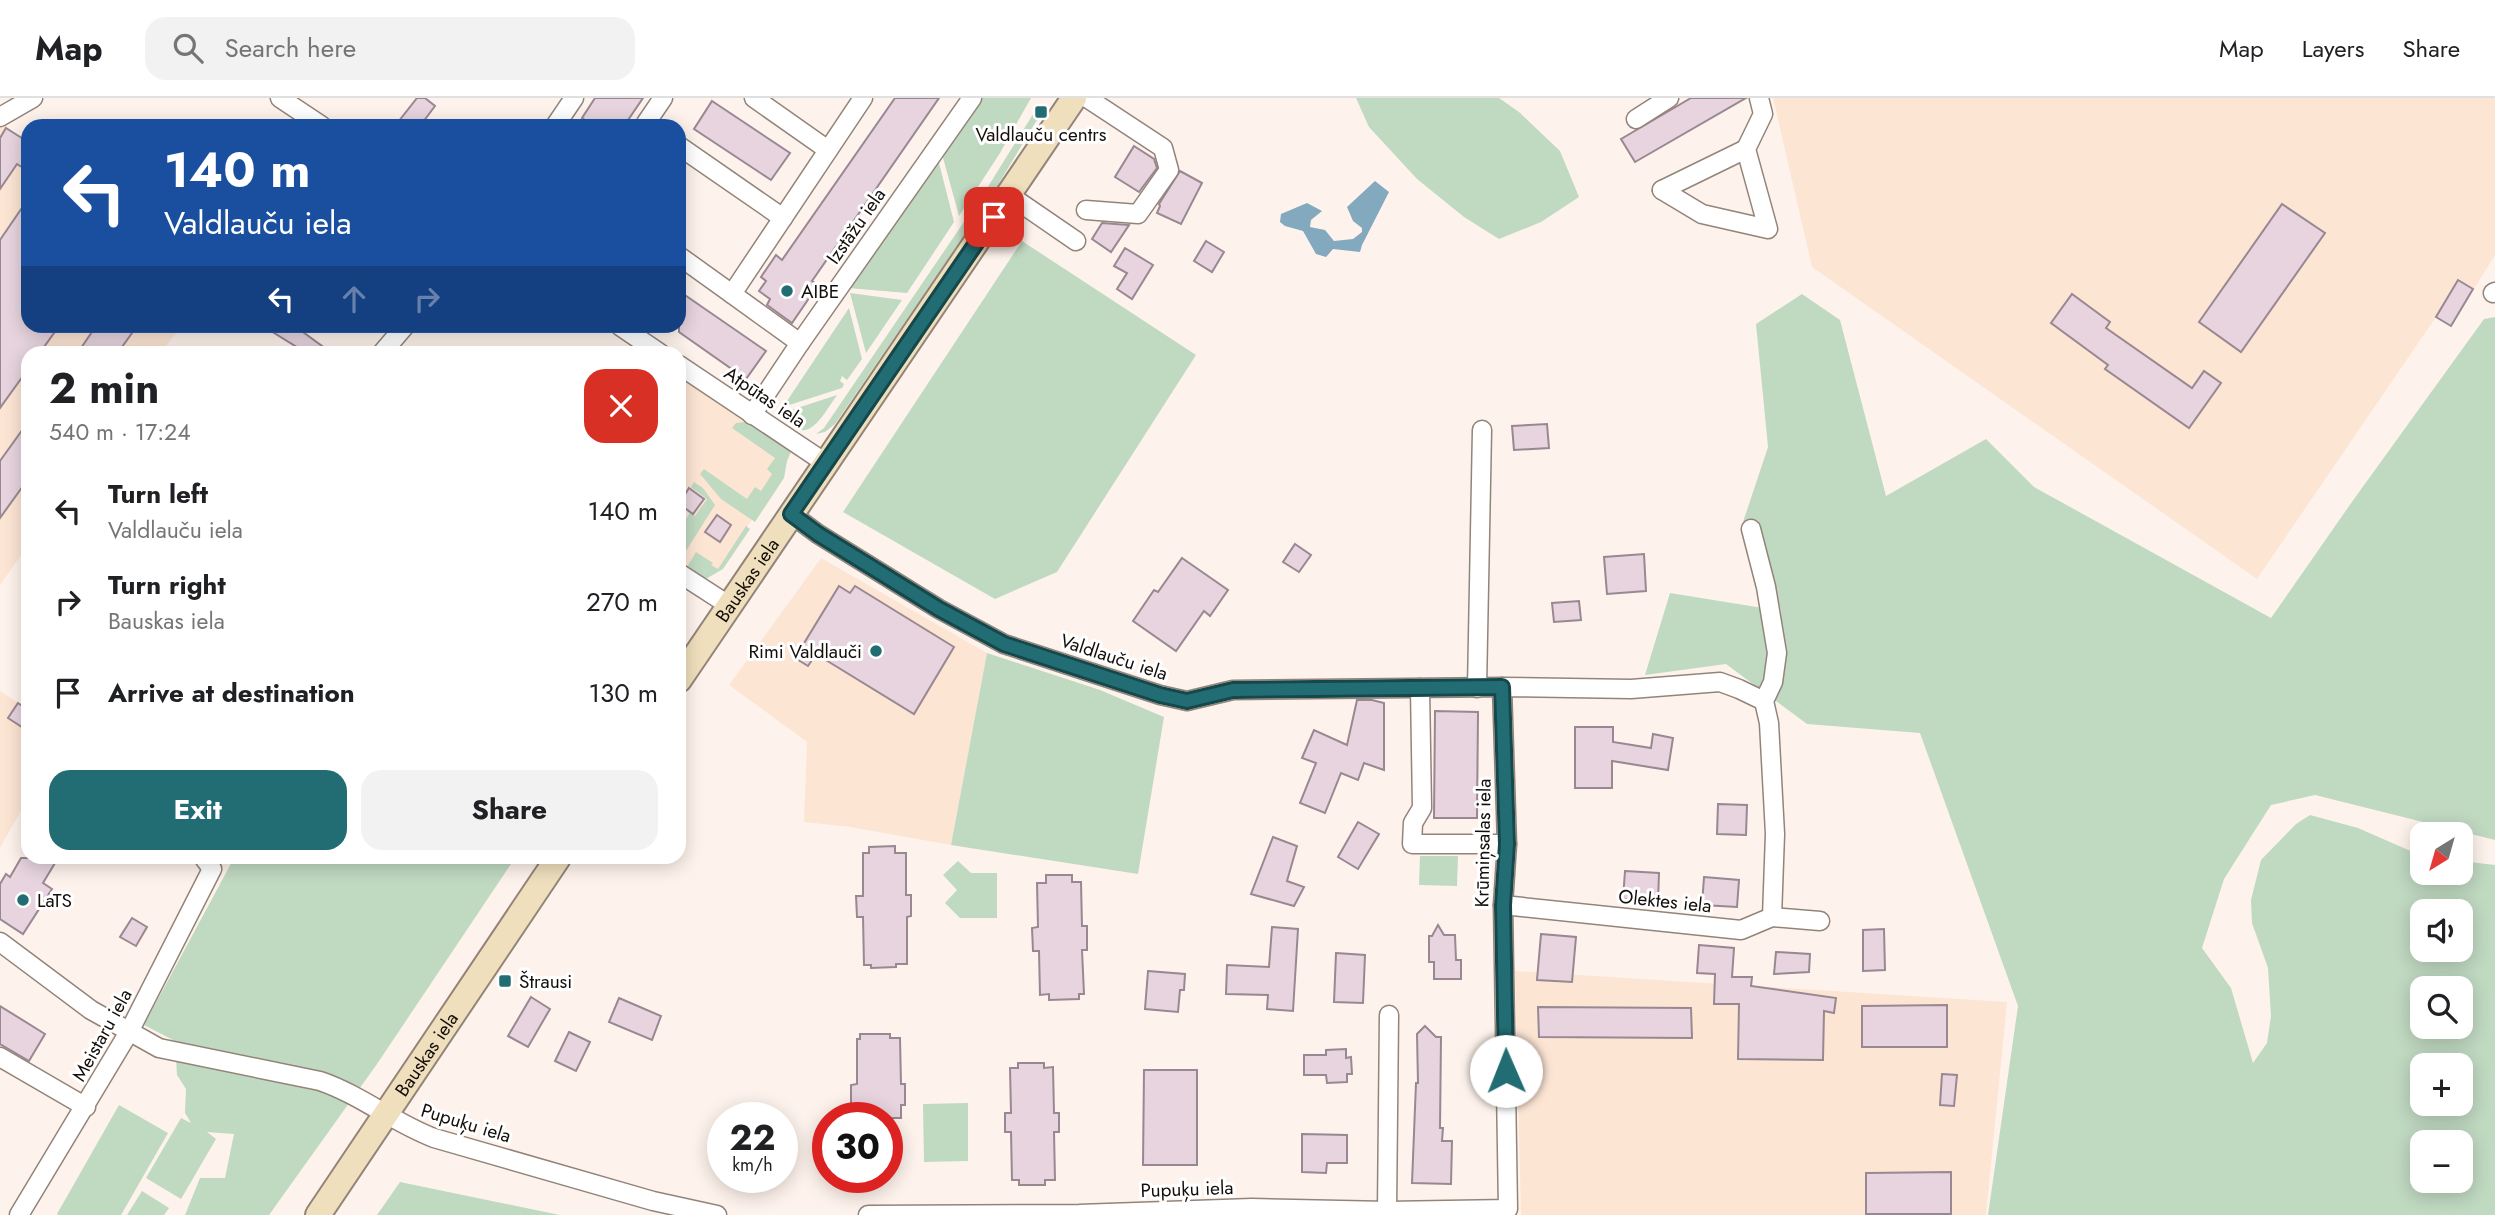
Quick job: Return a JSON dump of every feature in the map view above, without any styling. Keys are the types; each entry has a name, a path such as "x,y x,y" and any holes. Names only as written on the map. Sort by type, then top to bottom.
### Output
{"main road":[{"name":"Bauskas iela","path":"686,670 1074,98"},
{"name":"Bauskas iela","path":"318,1215 554,864"}],"street":[{"path":"0,117 33,98"},
{"path":"280,98 312,119"},
{"path":"560,119 574,98"},
{"path":"649,119 663,98"},
{"path":"754,98 828,150"},
{"path":"732,294 863,98"},
{"name":"Izstāžu iela","path":"752,415 972,98"},
{"path":"1086,210 1138,214 1169,170 1163,148 1087,98"},
{"path":"1636,120 1669,98"},
{"path":"1746,149 1768,229 1702,214 1662,190 1746,149 1763,114 1759,98"},
{"path":"686,151 783,218"},
{"path":"1009,195 1076,241"},
{"path":"686,261 800,343"},
{"path":"630,333 650,346"},
{"name":"Atpūtas iela","path":"686,370 827,464"},
{"path":"1477,688 1482,430"},
{"name":"Valdlauču iela","path":"791,514 894,582 983,635 1160,695 1187,701 1233,690 1502,687 1631,689 1720,682 1764,701"},
{"path":"1751,529 1766,587 1777,653 1773,682 1764,701 1769,723 1775,834 1772,917"},
{"path":"686,578 730,606"},
{"name":"Krūmiņsalas iela","path":"1502,687 1507,844 1503,905 1508,1209"},
{"path":"1420,688 1423,808 1413,823 1412,844 1507,844"},
{"name":"Meistaru iela","path":"19,1215 129,1032 208,864"},
{"name":"Olektes iela","path":"1503,905 1741,930 1772,917 1820,921"},
{"name":"Pupuķu iela","path":"0,942 91,1010 159,1048 320,1082 344,1090 410,1129 434,1138 653,1201 718,1215"},
{"path":"1387,1211 1389,1015"},
{"path":"0,1057 86,1107"},
{"name":"Pupuķu iela","path":"868,1215 1079,1214 1252,1208 1387,1211 1508,1209"}],"shaded area":[{"path":"1773,98 2495,98 2495,255 2451,326 2436,317 2257,579 1812,267"},
{"path":"0,122 21,137 21,333 176,333 166,346 21,346 21,555 0,585"},
{"path":"686,362 799,436 779,478 721,567 703,580 686,569"},
{"path":"821,558 987,653 951,845 850,827 804,822 807,742 729,685"},
{"path":"0,691 18,703 8,718 21,726 21,810 0,848"},
{"path":"1515,971 2007,1002 1986,1215 1521,1215"}],"green space":[{"path":"981,98 1031,98 1000,153 959,216 942,154"},
{"path":"1356,98 1499,98 1519,112 1560,151 1579,197 1541,222 1499,239 1464,217 1417,179 1369,127"},
{"path":"1035,111 1040,115 990,198 835,424 825,432 816,434 824,428 989,185"},
{"path":"938,159 954,222 907,293 848,288"},
{"path":"1022,241 1196,355 1057,572 995,599 843,512"},
{"path":"850,293 902,300 866,353"},
{"path":"1802,294 1840,320 1886,496 1986,439 2034,487 2271,618 2484,319 2495,317 2495,840 2473,834 2473,822 2423,822 2315,795 2271,805 2224,879 2202,948 2231,988 2253,1063 2267,1043 2271,1016 2268,968 2252,923 2251,900 2261,860 2296,824 2310,815 2358,828 2410,851 2410,886 2473,886 2473,862 2495,865 2495,1215 1988,1215 2018,1006 1920,733 1807,724 1726,664 1645,675 1670,593 1781,611 1743,522 1768,447 1756,324"},
{"path":"849,308 862,359 847,380 842,376 842,388 783,407"},
{"path":"837,395 819,421 805,430 790,424 782,413"},
{"path":"746,422 791,451 784,478 755,522 721,499 700,474 704,469 747,499 755,487 761,491 772,474 767,469 775,458 732,428 736,423"},
{"path":"694,482 703,488 715,505 686,551 686,518 690,513 695,516 707,499 691,487"},
{"path":"746,526 750,529 723,569 704,580 686,569 696,552 718,569"},
{"path":"987,653 1100,690 1164,717 1138,874 951,845"},
{"path":"1420,856 1458,856 1457,886 1419,885"},
{"path":"958,861 971,873 997,873 997,918 960,918 945,903 957,890 943,875"},
{"path":"231,864 511,864 377,1064 269,1215 185,1215 200,1178 225,1178 234,1134 207,1132 216,1139 181,1199 146,1178 181,1118 191,1123 185,1113 186,1089 177,1075 175,1041 144,1025"},
{"path":"968,1103 968,1161 924,1162 923,1104"},
{"path":"119,1105 168,1133 121,1215 58,1215 57,1214"},
{"path":"400,1182 560,1215 377,1215"},
{"path":"142,1191 169,1208 164,1215 127,1215"}],"water":[{"path":"1375,181 1389,192 1360,252 1333,249 1326,257 1316,254 1303,231 1280,222 1281,214 1307,203 1322,211 1311,220 1310,227 1325,230 1334,241 1353,239 1362,232 1362,228 1353,221 1347,207"}],"building":[{"path":"417,98 425,98 435,106 425,119 400,119"},
{"path":"595,98 643,98 629,119 582,118"},
{"path":"895,98 939,98 812,281 818,285 792,323 767,305 770,299 759,291 766,281 761,277 776,255 782,260"},
{"path":"1691,98 1746,98 1635,162 1621,139"},
{"path":"712,101 790,153 771,180 694,129"},
{"path":"6,128 21,138 21,167 17,164 0,189 0,138"},
{"path":"1134,146 1154,159 1157,168 1139,192 1115,177"},
{"path":"1180,171 1202,183 1181,224 1157,213 1159,204"},
{"path":"2282,204 2325,233 2241,352 2199,322"},
{"path":"21,209 21,333 54,333 45,346 21,346 21,379 0,408 0,240"},
{"path":"1102,223 1129,225 1111,252 1092,239"},
{"path":"1206,241 1224,252 1212,272 1194,261"},
{"path":"1125,248 1153,265 1132,299 1117,289 1127,273 1114,266"},
{"path":"2458,280 2473,289 2451,326 2436,317"},
{"path":"2072,294 2110,322 2106,328 2192,388 2204,371 2221,383 2189,428 2105,369 2108,365 2051,323"},
{"path":"686,296 766,351 746,379 680,333 686,333"},
{"path":"91,333 132,333 123,346 82,346"},
{"path":"274,333 304,333 322,346 295,346"},
{"path":"1547,424 1549,448 1514,450 1512,426"},
{"path":"21,432 21,489 0,518 0,461"},
{"path":"689,488 704,499 693,514 686,509 686,493"},
{"path":"717,515 731,525 720,542 705,532"},
{"path":"1295,544 1311,555 1299,572 1283,562"},
{"path":"1644,554 1646,591 1607,594 1604,557"},
{"path":"1182,558 1228,590 1210,616 1204,611 1176,651 1133,621 1154,590 1158,592"},
{"name":"Rimi Valdlauči","path":"839,586 850,593 855,586 954,647 914,714 816,654 808,666 795,658"},
{"path":"1579,601 1581,620 1554,622 1552,603"},
{"path":"1357,700 1384,703 1384,770 1364,763 1358,780 1341,773 1325,813 1300,803 1316,763 1302,758 1314,730 1347,745"},
{"path":"18,703 21,705 21,726 8,718"},
{"path":"1435,711 1478,712 1477,818 1434,818"},
{"path":"1575,727 1613,727 1613,742 1651,748 1653,734 1673,738 1668,770 1612,761 1612,788 1575,788"},
{"path":"1718,804 1747,805 1746,835 1717,834"},
{"path":"1358,822 1379,834 1358,869 1338,857"},
{"path":"1273,837 1297,846 1287,881 1304,887 1294,906 1251,894"},
{"path":"895,846 895,853 906,853 906,895 911,895 911,916 907,917 907,964 871,968 871,965 864,965 863,917 857,917 856,896 863,896 863,853 869,853 869,847"},
{"name":"LaTS","path":"21,858 21,864 54,864 43,883 52,889 23,934 0,919 0,884 6,874 10,877"},
{"path":"1625,871 1659,873 1658,902 1623,899"},
{"path":"1046,875 1072,875 1072,882 1081,882 1082,926 1087,926 1087,950 1082,950 1084,994 1079,994 1079,999 1049,1000 1049,994 1040,995 1039,951 1033,951 1032,928 1038,927 1037,883 1046,883"},
{"path":"1704,877 1739,880 1737,907 1702,905"},
{"path":"132,918 147,927 136,946 120,937"},
{"path":"1438,925 1444,935 1455,935 1456,960 1461,960 1461,979 1434,979 1434,962 1429,962 1429,936 1432,936"},
{"path":"1272,927 1298,929 1293,1011 1267,1009 1268,995 1226,994 1227,965 1269,967"},
{"path":"1884,929 1885,970 1863,971 1863,930"},
{"path":"1541,934 1576,937 1572,982 1537,980"},
{"path":"1699,945 1734,948 1732,977 1752,977 1751,986 1836,998 1834,1013 1824,1011 1823,1060 1738,1059 1739,1004 1714,1004 1715,974 1697,973"},
{"path":"1776,952 1810,954 1809,972 1774,974"},
{"path":"1336,953 1365,955 1363,1003 1334,1002"},
{"path":"1148,971 1185,974 1178,1012 1145,1009"},
{"path":"531,997 550,1009 528,1047 508,1036"},
{"path":"619,998 661,1016 652,1040 609,1022"},
{"path":"1947,1005 1947,1047 1862,1047 1862,1006"},
{"path":"0,1006 45,1034 29,1061 0,1044"},
{"path":"1538,1007 1691,1008 1692,1038 1539,1037"},
{"path":"1425,1026 1436,1037 1441,1037 1440,1128 1443,1128 1442,1141 1452,1141 1451,1184 1412,1183 1418,1083 1417,1034"},
{"path":"569,1032 590,1042 576,1071 555,1061"},
{"path":"860,1034 890,1034 890,1038 900,1038 901,1084 905,1084 905,1105 903,1102 851,1102 851,1085 857,1084 857,1039 860,1039"},
{"path":"1346,1049 1346,1058 1351,1057 1352,1074 1347,1074 1347,1082 1327,1083 1326,1075 1304,1075 1304,1055 1326,1055 1326,1050"},
{"path":"1018,1063 1044,1063 1044,1068 1053,1067 1054,1113 1059,1113 1059,1132 1054,1132 1055,1180 1045,1180 1045,1185 1019,1185 1019,1180 1012,1180 1011,1132 1005,1132 1005,1113 1011,1113 1010,1068 1018,1068"},
{"path":"1144,1070 1197,1070 1197,1165 1143,1165"},
{"path":"1942,1074 1957,1075 1954,1106 1940,1105"},
{"path":"1302,1134 1347,1135 1347,1163 1327,1163 1326,1173 1302,1172"},
{"path":"1951,1172 1951,1214 1866,1214 1866,1173"}],"place":[{"name":"Valdlauču centrs","path":"1041,112"},
{"name":"AIBE","path":"787,291"},
{"name":"Rimi Valdlauči","path":"876,651"},
{"name":"LaTS","path":"23,900"},
{"name":"Štrausi","path":"505,981"}],"route":[{"path":"994,217 791,514 894,582 983,635 1160,695 1187,701 1233,690 1502,687 1507,844 1503,905 1506,1071"}]}
